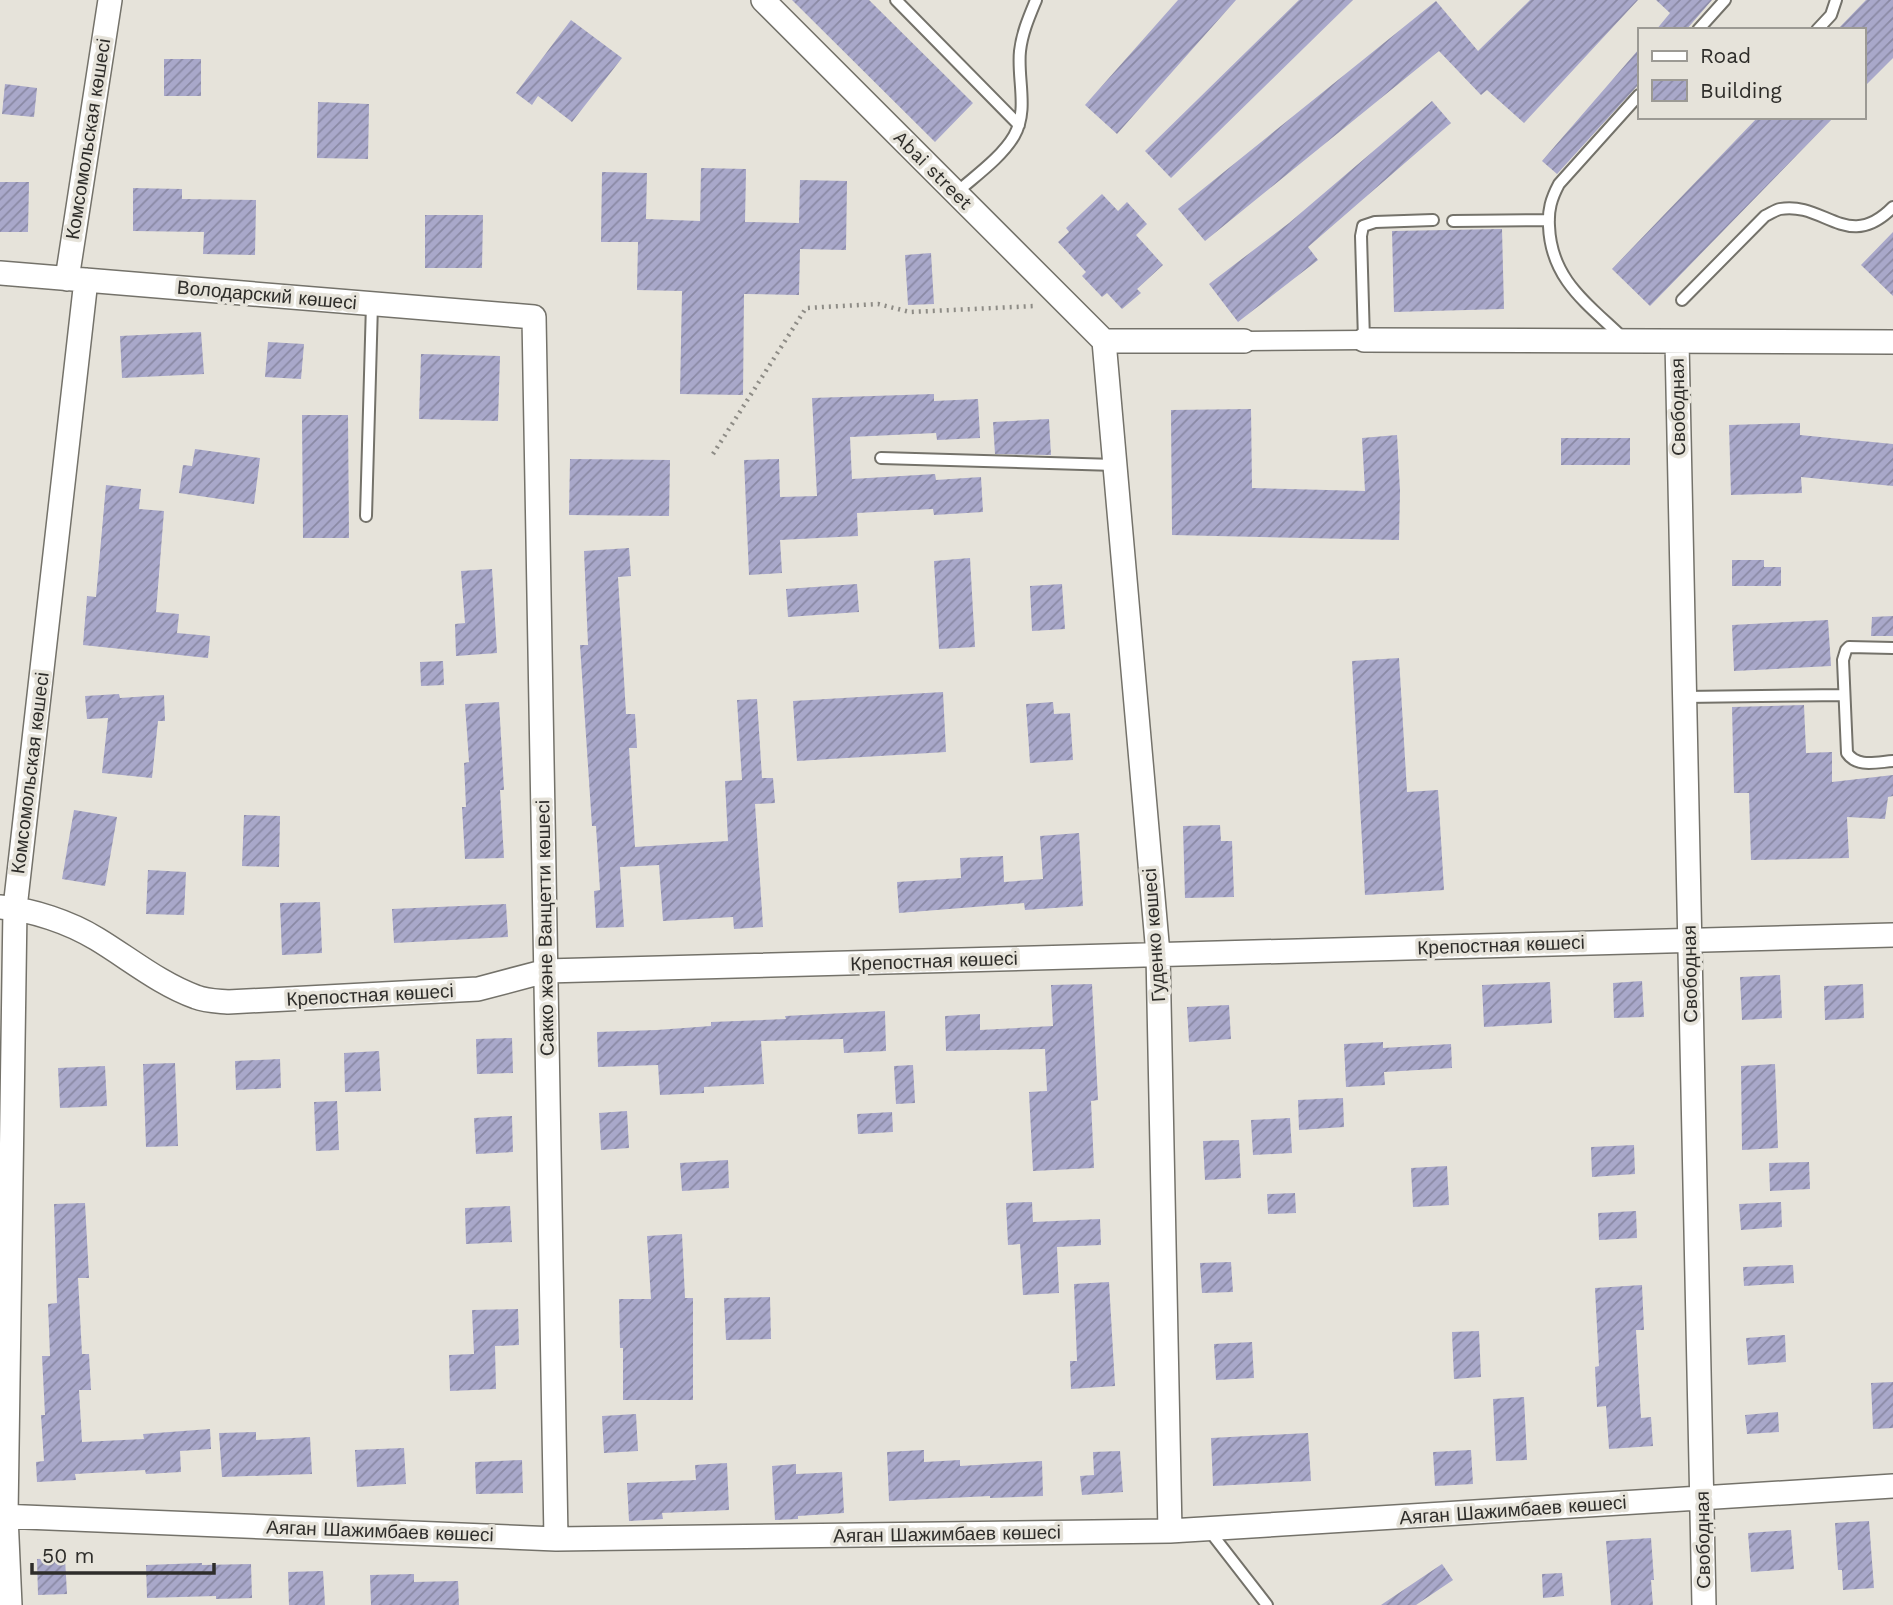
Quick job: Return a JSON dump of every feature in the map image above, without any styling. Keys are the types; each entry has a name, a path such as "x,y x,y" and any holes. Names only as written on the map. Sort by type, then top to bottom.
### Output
{"street":[{"name":"Комсомольская көшесі","path":"10,1605 3,1516 7,907 76,279 110,0"},
{"name":"Abai street","path":"763,0 1104,341"},
{"name":"Володарский көшесі","path":"0,273 534,317"},
{"name":"Сакко және Ванцетти көшесі","path":"534,317 556,1539"},
{"path":"1104,341 1893,342"},
{"name":"Гуденко көшесі","path":"1104,341 1158,954 1170,1531"},
{"name":"Свободная","path":"1677,342 1704,1605"},
{"name":"Крепостная көшесі","path":"7,907 55,919 94,937 170,985 198,998 228,1002 478,989 546,971 1893,935"},
{"name":"Аяган Шажимбаев көшесі","path":"3,1516 556,1539 1170,1531 1893,1486"}],"lane":[{"path":"895,0 1019,125"},
{"path":"956,193 1003,149 1014,137 1019,125 1022,111 1020,51 1036,0"},
{"path":"1700,28 1725,0"},
{"path":"1819,28 1836,7 1836,0"},
{"path":"1628,342 1564,279 1552,252 1549,220 1552,197 1559,184 1638,95"},
{"path":"1682,300 1765,216 1773,212 1780,209 1799,209 1844,226 1865,225 1881,219 1893,207"},
{"path":"1364,340 1363,226 1375,222 1433,220"},
{"path":"1453,221 1549,220"},
{"path":"366,516 372,304"},
{"path":"881,458 1115,465"},
{"path":"1893,648 1855,647 1846,650 1843,660 1847,752 1852,760 1867,763 1893,761"},
{"path":"1684,697 1844,695"},
{"path":"1208,1529 1267,1605"}],"path":[{"path":"713,454 806,308 878,304 910,312 1068,304"}],"building":[{"path":"792,0 869,0 973,103 935,142"},
{"path":"1178,0 1236,0 1117,134 1085,105"},
{"path":"1299,0 1353,0 1171,178 1145,151"},
{"path":"1530,0 1638,0 1524,123 1487,90 1481,95 1439,51 1205,241 1178,209 1436,1 1478,51"},
{"path":"1656,0 1712,0 1688,28 1658,28 1670,13"},
{"path":"1866,0 1893,0 1893,58 1865,86 1865,28 1839,28"},
{"path":"571,20 622,58 572,122 538,96 532,105 516,93"},
{"path":"1638,50 1638,85 1557,174 1542,161"},
{"path":"164,59 201,59 201,96 164,96"},
{"path":"5,84 37,88 34,117 2,114"},
{"path":"1432,101 1451,123 1308,247 1318,260 1238,322 1209,284 1289,223"},
{"path":"318,102 369,104 368,159 317,158"},
{"path":"1756,119 1832,119 1650,306 1612,269"},
{"path":"701,168 746,169 745,222 799,223 800,180 847,181 846,250 800,249 799,295 744,294 743,395 680,394 682,291 637,290 638,242 601,242 602,172 647,173 646,219 700,221"},
{"path":"0,182 29,182 28,232 0,232"},
{"path":"133,188 182,189 182,199 256,200 255,255 203,254 204,232 133,231"},
{"path":"1102,194 1118,211 1127,202 1147,224 1136,235 1163,265 1137,289 1141,293 1122,309 1107,293 1102,297 1082,276 1086,272 1058,242 1069,232 1066,228"},
{"path":"425,215 483,215 482,268 425,268"},
{"path":"1502,229 1504,309 1394,312 1392,231"},
{"path":"1893,232 1893,296 1861,265"},
{"path":"931,253 934,304 908,305 905,255"},
{"path":"201,332 204,374 122,378 120,336"},
{"path":"268,342 304,344 301,379 265,377"},
{"path":"421,354 500,356 498,421 419,419"},
{"path":"934,394 934,401 978,399 980,438 937,440 936,433 850,437 852,479 935,474 936,480 981,477 983,512 934,515 933,509 857,513 858,536 780,540 782,573 749,575 744,460 779,459 780,497 817,496 812,398"},
{"path":"1251,409 1252,488 1365,491 1362,438 1397,435 1399,540 1172,535 1171,410"},
{"path":"302,415 348,415 349,538 303,538"},
{"path":"1049,419 1051,455 995,454 993,422"},
{"path":"1800,423 1800,435 1893,444 1893,486 1801,477 1802,493 1731,495 1729,425"},
{"path":"1561,438 1630,438 1630,465 1561,465"},
{"path":"195,449 260,458 254,504 179,493 183,465 192,466"},
{"path":"570,459 670,460 669,516 569,515"},
{"path":"106,485 141,489 139,509 164,511 156,612 179,614 177,633 210,636 208,658 83,645 87,596 96,597"},
{"path":"629,548 631,576 618,577 626,714 635,714 637,748 629,748 635,847 728,841 725,781 742,780 737,700 757,699 762,778 773,778 775,803 755,804 763,927 734,929 733,917 663,921 659,865 620,867 624,927 596,928 594,891 600,890 596,826 592,826 580,645 588,645 584,551"},
{"path":"970,558 975,647 939,649 934,561"},
{"path":"1732,560 1764,560 1764,567 1781,567 1781,586 1732,586"},
{"path":"492,569 497,653 456,656 455,624 465,623 461,571"},
{"path":"857,584 859,612 788,617 786,589"},
{"path":"1062,584 1065,629 1032,631 1030,586"},
{"path":"1893,616 1893,636 1871,636 1872,617"},
{"path":"1828,620 1831,666 1734,671 1732,625"},
{"path":"1399,658 1407,792 1438,790 1444,890 1365,895 1352,661"},
{"path":"443,661 444,685 421,686 420,662"},
{"path":"943,692 946,752 797,761 793,701"},
{"path":"119,694 120,698 164,695 165,721 158,721 152,778 102,773 108,718 87,719 85,696"},
{"path":"499,702 504,790 500,790 504,858 465,859 462,807 466,807 464,763 469,762 465,704"},
{"path":"1053,702 1054,714 1070,713 1073,760 1030,763 1026,704"},
{"path":"1804,705 1806,753 1832,752 1832,782 1893,775 1893,796 1888,797 1885,819 1847,817 1849,858 1751,860 1749,793 1734,793 1732,707"},
{"path":"74,810 117,817 105,886 62,879"},
{"path":"244,815 280,816 279,867 242,866"},
{"path":"1220,825 1221,841 1232,841 1234,897 1185,898 1183,826"},
{"path":"1079,833 1083,906 1025,910 1024,903 899,913 897,882 961,878 960,858 1003,856 1004,882 1043,879 1040,836"},
{"path":"148,870 186,872 184,915 146,914"},
{"path":"320,902 322,953 282,955 280,903"},
{"path":"506,904 508,937 394,943 392,909"},
{"path":"1780,975 1782,1018 1742,1020 1740,977"},
{"path":"1642,981 1644,1017 1614,1018 1613,983"},
{"path":"1550,982 1552,1023 1484,1027 1482,985"},
{"path":"1092,984 1098,1100 1091,1101 1094,1168 1033,1171 1029,1092 1047,1091 1045,1049 946,1051 945,1016 980,1014 980,1030 1053,1026 1051,985"},
{"path":"1863,984 1864,1018 1825,1020 1824,986"},
{"path":"1229,1005 1231,1039 1189,1042 1187,1007"},
{"path":"885,1011 886,1051 844,1053 843,1039 761,1041 764,1084 704,1087 704,1093 660,1095 658,1065 598,1067 597,1032 657,1030 711,1026 711,1022"},
{"path":"512,1038 513,1073 477,1074 476,1039"},
{"path":"1383,1042 1383,1048 1451,1044 1452,1068 1384,1072 1385,1085 1346,1087 1344,1044"},
{"path":"379,1051 381,1091 345,1092 344,1053"},
{"path":"280,1059 281,1088 236,1090 235,1061"},
{"path":"175,1063 178,1146 146,1147 143,1064"},
{"path":"1775,1064 1778,1148 1742,1150 1741,1066"},
{"path":"913,1065 915,1103 896,1104 894,1066"},
{"path":"105,1066 107,1106 60,1108 58,1068"},
{"path":"1343,1098 1344,1127 1299,1130 1298,1100"},
{"path":"337,1101 339,1150 316,1151 314,1102"},
{"path":"627,1111 629,1148 601,1150 599,1113"},
{"path":"892,1112 893,1132 858,1134 857,1114"},
{"path":"512,1116 513,1152 476,1154 474,1118"},
{"path":"1290,1118 1292,1153 1253,1155 1251,1120"},
{"path":"1239,1140 1241,1178 1205,1180 1203,1141"},
{"path":"1634,1145 1635,1174 1592,1177 1591,1147"},
{"path":"728,1160 729,1188 682,1191 680,1163"},
{"path":"1809,1162 1810,1189 1770,1191 1769,1163"},
{"path":"1447,1166 1449,1205 1413,1207 1411,1168"},
{"path":"1295,1193 1296,1213 1268,1214 1267,1194"},
{"path":"1032,1202 1033,1222 1100,1219 1101,1245 1057,1247 1059,1293 1023,1295 1020,1244 1008,1245 1006,1203"},
{"path":"1781,1202 1782,1227 1741,1230 1739,1204"},
{"path":"85,1203 89,1278 78,1278 82,1354 89,1354 91,1390 79,1390 82,1442 144,1439 143,1434 210,1429 211,1449 180,1451 181,1472 146,1474 145,1470 75,1474 76,1480 37,1482 36,1462 44,1461 41,1415 45,1415 42,1356 50,1356 48,1304 57,1303 54,1204"},
{"path":"510,1206 512,1242 466,1244 465,1208"},
{"path":"1636,1211 1637,1238 1599,1240 1598,1213"},
{"path":"682,1234 685,1298 693,1298 693,1400 623,1400 619,1299 651,1299 647,1236"},
{"path":"1231,1262 1233,1292 1202,1293 1200,1263"},
{"path":"1793,1265 1794,1283 1744,1286 1743,1267"},
{"path":"1109,1282 1115,1386 1071,1389 1070,1361 1077,1361 1074,1284"},
{"path":"1642,1285 1644,1330 1636,1330 1641,1418 1651,1417 1653,1446 1609,1449 1606,1406 1597,1407 1595,1367 1599,1366 1595,1288"},
{"path":"770,1297 771,1339 726,1340 724,1298"},
{"path":"518,1309 519,1345 495,1346 496,1389 450,1391 449,1355 474,1354 472,1310"},
{"path":"1479,1331 1481,1377 1454,1379 1452,1332"},
{"path":"1785,1335 1786,1362 1748,1365 1746,1338"},
{"path":"1252,1342 1254,1378 1216,1380 1214,1344"},
{"path":"1893,1382 1893,1428 1873,1429 1871,1383"},
{"path":"1524,1397 1527,1460 1496,1461 1493,1399"},
{"path":"1778,1412 1779,1432 1747,1434 1745,1415"},
{"path":"636,1414 638,1451 604,1453 602,1416"},
{"path":"256,1432 256,1440 310,1437 312,1474 222,1477 219,1433"},
{"path":"1308,1433 1311,1481 1213,1486 1211,1438"},
{"path":"404,1448 406,1484 357,1487 355,1450"},
{"path":"924,1450 924,1462 960,1460 960,1466 1042,1461 1043,1496 889,1501 887,1452"},
{"path":"1471,1450 1473,1484 1435,1486 1433,1452"},
{"path":"1120,1451 1123,1492 1082,1495 1080,1476 1094,1475 1093,1452"},
{"path":"522,1460 523,1493 476,1494 475,1462"},
{"path":"727,1463 729,1510 662,1513 663,1519 629,1521 627,1483 696,1480 695,1465"},
{"path":"796,1464 796,1474 842,1472 844,1513 775,1520 772,1466"},
{"path":"1869,1521 1874,1588 1843,1590 1842,1570 1838,1570 1835,1523"},
{"path":"1791,1530 1794,1569 1751,1572 1748,1533"},
{"path":"1651,1538 1653,1605 1611,1605 1606,1541"},
{"path":"65,1558 67,1594 38,1595 37,1559"},
{"path":"251,1564 252,1598 147,1598 146,1565"},
{"path":"1442,1564 1453,1580 1416,1605 1381,1605"},
{"path":"323,1571 325,1605 289,1605 288,1572"},
{"path":"1562,1573 1564,1596 1543,1598 1542,1574"},
{"path":"414,1574 414,1582 458,1581 459,1605 371,1605 370,1575"}]}
